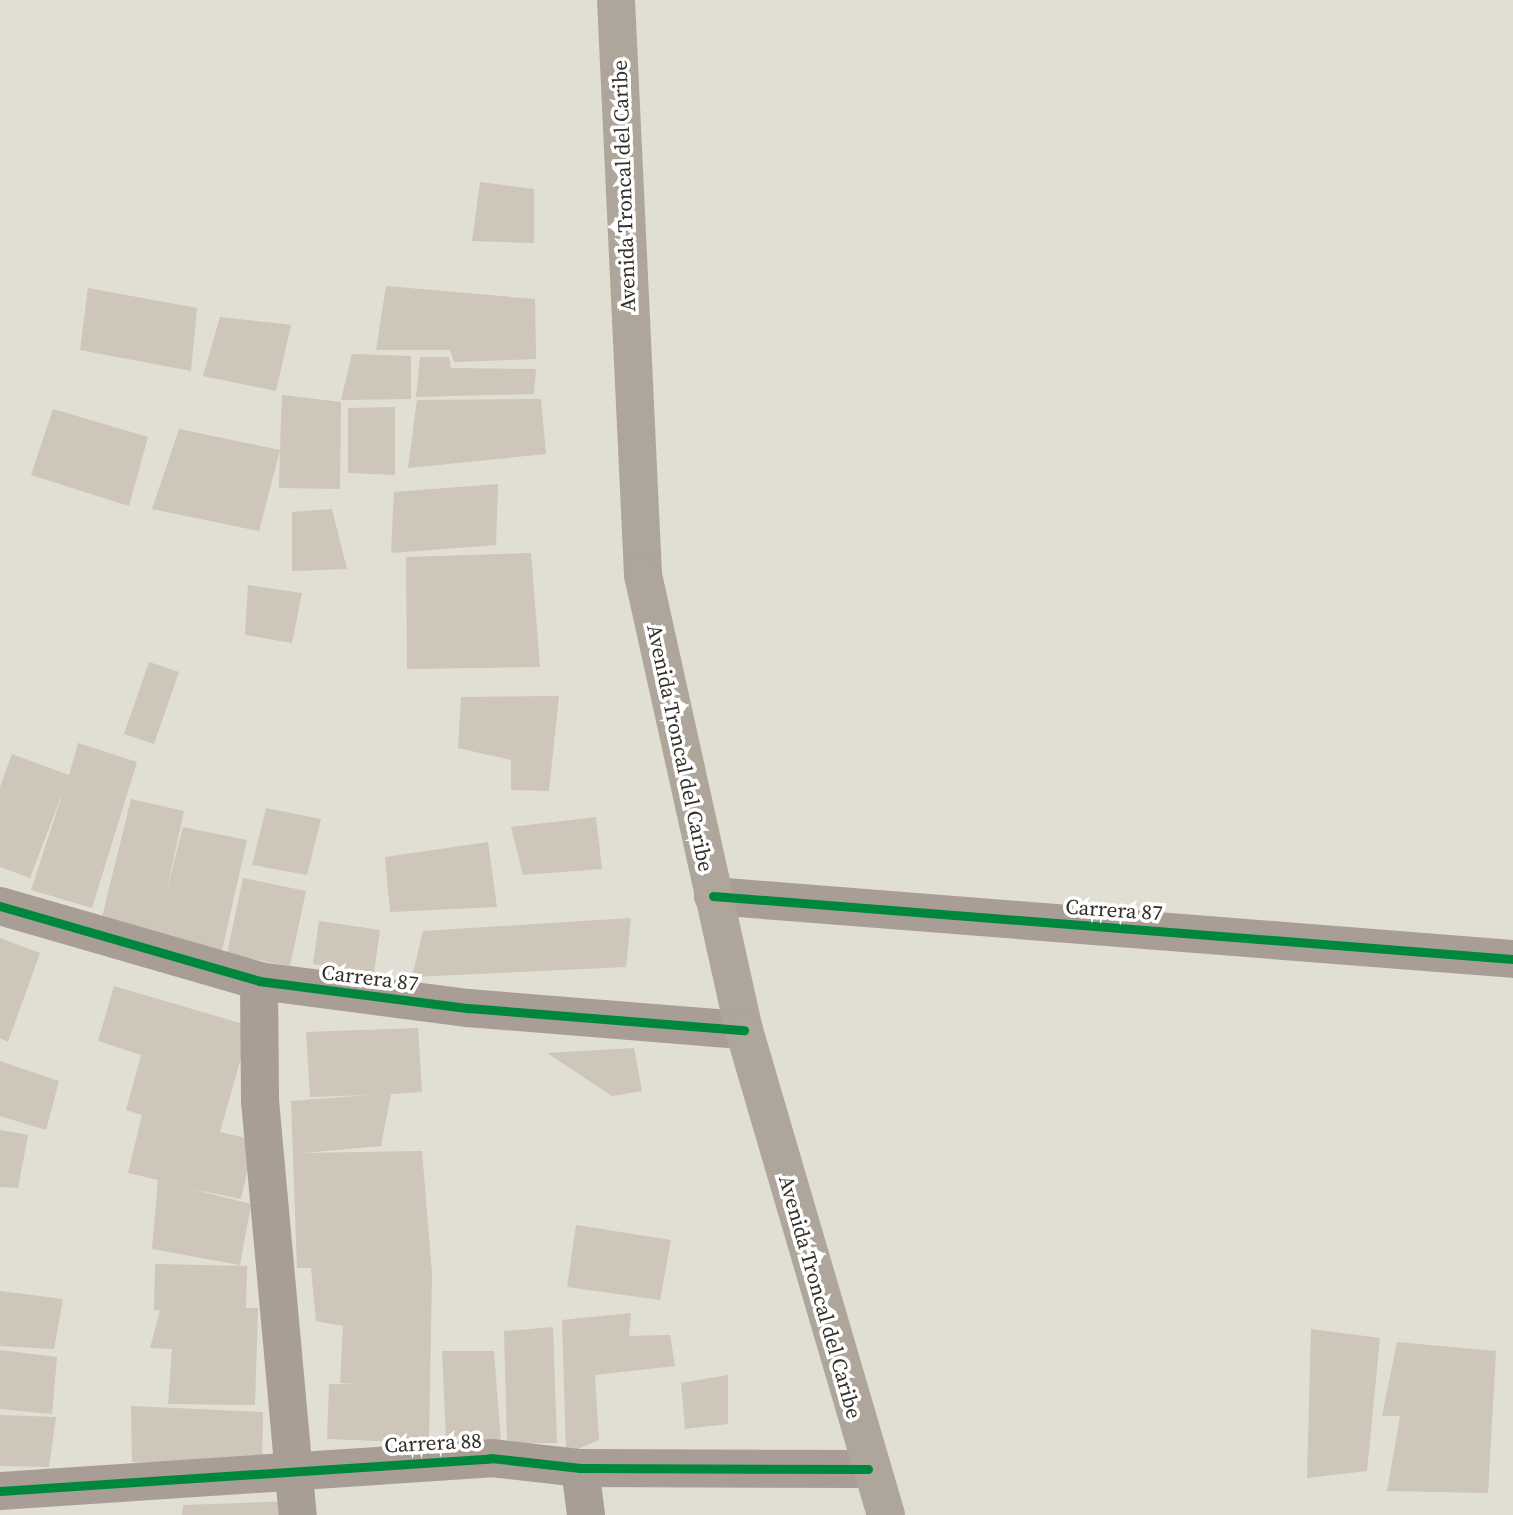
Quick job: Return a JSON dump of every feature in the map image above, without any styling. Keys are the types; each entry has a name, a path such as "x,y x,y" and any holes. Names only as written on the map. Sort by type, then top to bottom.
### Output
{"highway":[{"name":"Avenida Troncal del Caribe","path":"616,0 643,575 744,1030 868,1469 886,1515"}],"street":[{"name":"Carrera 87","path":"713,896 1513,959"},
{"name":"Carrera 87","path":"0,906 259,981 468,1009 744,1030"},
{"path":"259,981 260,1101 298,1515"},
{"name":"Carrera 88","path":"0,1491 294,1468 491,1458 580,1468 868,1469"},
{"path":"580,1468 586,1515"}],"building":[{"path":"480,182 534,189 534,243 472,241"},
{"path":"386,286 535,299 536,359 454,362 450,350 376,350"},
{"path":"88,288 197,308 191,371 80,350"},
{"path":"220,317 291,325 276,391 203,376"},
{"path":"352,354 411,356 411,399 341,400"},
{"path":"420,357 449,357 451,368 536,369 534,394 416,397"},
{"path":"282,395 341,402 340,489 279,488"},
{"path":"541,399 546,454 408,468 417,400"},
{"path":"395,407 395,475 348,473 348,408"},
{"path":"53,409 148,437 129,506 31,475"},
{"path":"179,429 280,450 259,531 152,509"},
{"path":"498,484 496,545 391,553 394,492"},
{"path":"332,509 347,569 292,571 292,512"},
{"path":"531,553 540,667 407,669 406,557"},
{"path":"248,585 302,593 292,643 245,635"},
{"path":"149,662 179,672 154,744 124,734"},
{"path":"559,696 549,791 511,790 511,760 458,748 461,697"},
{"path":"78,743 137,762 92,908 31,890 64,789 30,878 0,867 0,787 12,754 69,775"},
{"path":"131,799 184,811 166,893 183,827 247,840 219,963 102,917"},
{"path":"266,808 321,819 307,875 252,865"},
{"path":"596,817 602,869 523,875 511,827"},
{"path":"488,842 497,907 390,912 385,857"},
{"path":"243,878 306,891 290,966 227,954"},
{"path":"631,918 626,967 412,977 423,931"},
{"path":"319,921 380,930 374,972 313,964"},
{"path":"0,938 40,953 8,1042 0,1038"},
{"path":"114,986 250,1026 220,1132 254,1140 241,1199 188,1188 251,1204 240,1265 152,1249 158,1180 128,1173 142,1115 126,1110 141,1055 98,1041"},
{"path":"418,1028 422,1092 391,1094 381,1146 303,1153 422,1151 432,1273 429,1443 327,1439 329,1384 355,1384 340,1383 343,1326 316,1321 311,1268 297,1268 291,1101 370,1095 310,1097 306,1032"},
{"path":"634,1048 642,1091 612,1096 547,1053"},
{"path":"0,1061 59,1081 46,1130 0,1116"},
{"path":"0,1130 28,1135 18,1188 0,1187"},
{"path":"576,1225 671,1240 660,1300 567,1287"},
{"path":"155,1264 247,1266 246,1308 258,1308 255,1405 168,1404 172,1349 150,1348 160,1310 154,1310"},
{"path":"0,1291 63,1299 54,1349 0,1346"},
{"path":"631,1313 629,1336 670,1335 675,1366 595,1375 599,1440 566,1454 562,1320"},
{"path":"553,1327 557,1443 507,1443 504,1331"},
{"path":"1311,1329 1380,1338 1367,1471 1307,1478"},
{"path":"1397,1342 1496,1351 1488,1493 1387,1491 1400,1416 1382,1416"},
{"path":"0,1350 57,1357 52,1414 0,1409"},
{"path":"442,1351 494,1351 501,1443 475,1449 471,1435 446,1438"},
{"path":"728,1375 728,1424 685,1429 681,1383"},
{"path":"131,1406 263,1412 262,1464 132,1462"},
{"path":"0,1415 56,1417 49,1467 0,1466"},
{"path":"295,1501 295,1515 182,1515 183,1505"}],"cycle path":[{"path":"713,896 1513,959"},
{"path":"0,906 259,981 468,1008 744,1030"},
{"path":"0,1491 491,1458 580,1468 868,1469"}]}
